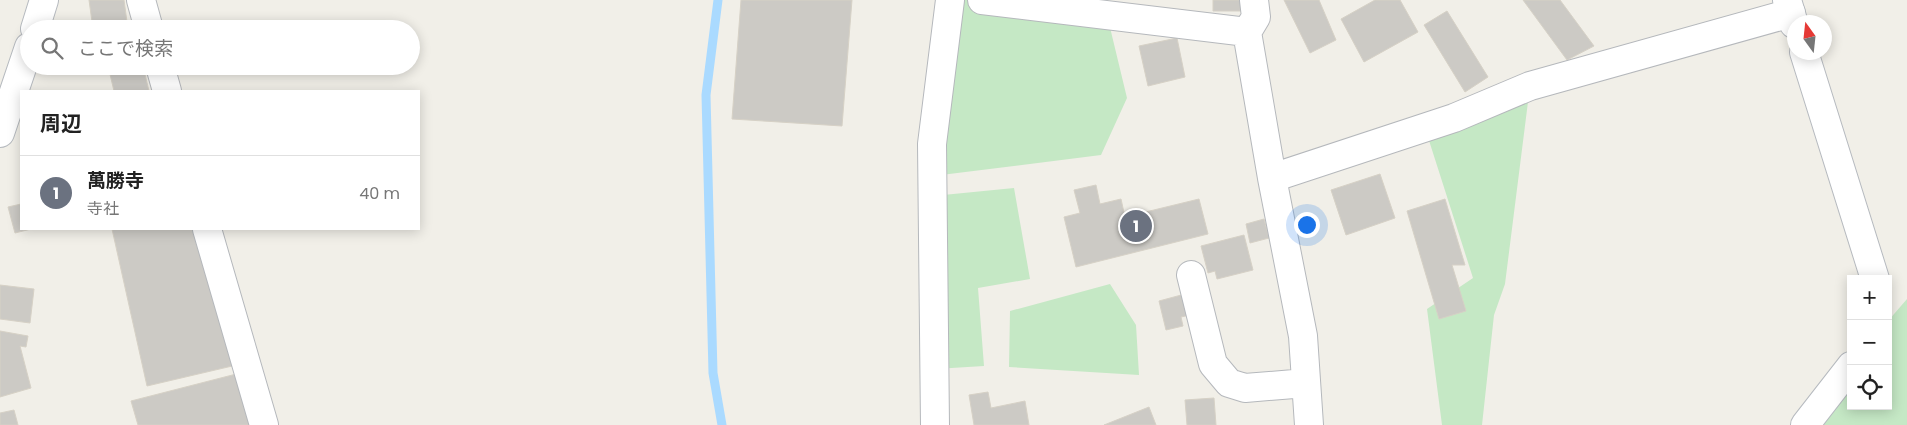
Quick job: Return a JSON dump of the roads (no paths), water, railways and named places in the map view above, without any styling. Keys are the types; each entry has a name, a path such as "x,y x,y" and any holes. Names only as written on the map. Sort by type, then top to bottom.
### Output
{"street":[{"path":"38,20 44,0"},
{"path":"141,0 147,20"},
{"path":"935,425 932,144 950,0"},
{"path":"982,0 1247,32"},
{"path":"1254,0 1256,17 1247,32 1272,178 1304,336 1309,425"},
{"path":"1272,178 1454,118 1530,86 1791,12"},
{"path":"1807,60 1874,275"},
{"path":"0,133 20,74"},
{"path":"163,75 168,90"},
{"path":"207,230 264,425"},
{"path":"1191,275 1213,364 1229,383 1245,388 1306,383"},
{"path":"1805,425 1847,371"}],"waterway":[{"path":"718,0 706,95 713,373 722,425"}],"place":[{"name":"萬勝寺","path":"1136,226"}]}
